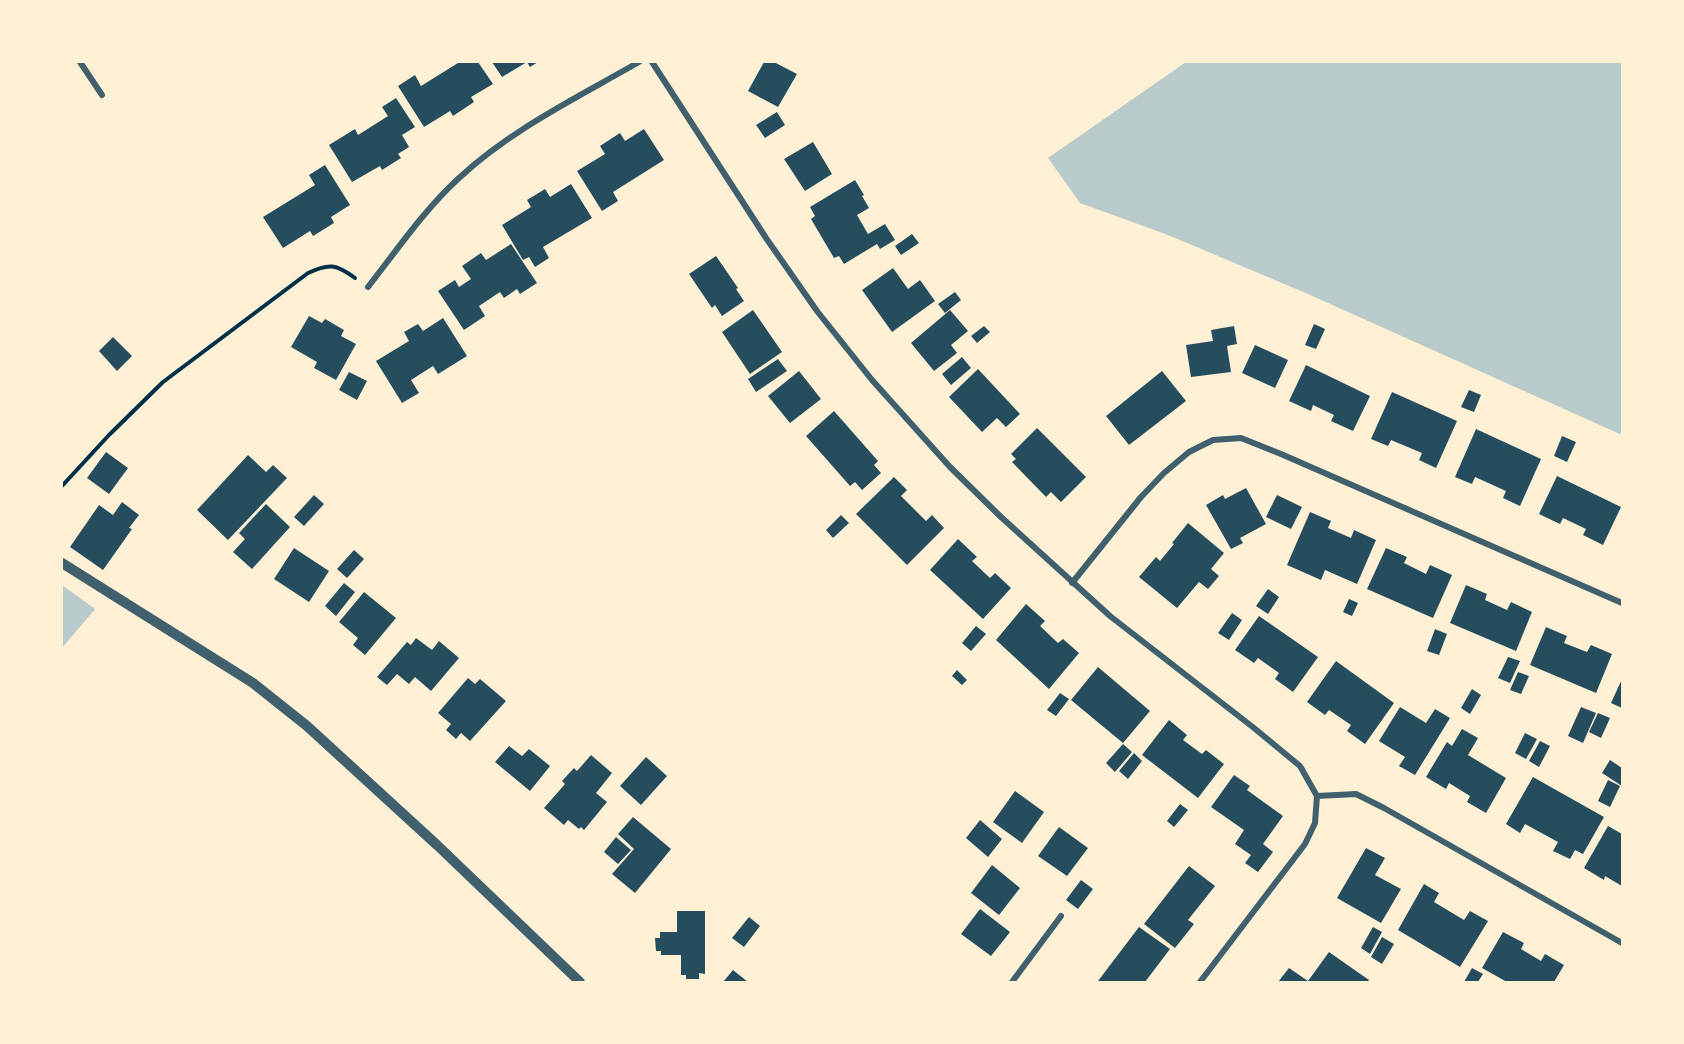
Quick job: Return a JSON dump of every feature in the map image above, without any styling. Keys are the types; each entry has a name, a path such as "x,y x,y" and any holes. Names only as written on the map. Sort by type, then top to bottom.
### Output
{"street":[{"path":"80,62 102,95"},
{"path":"368,287 427,211 473,166 536,122 639,62"},
{"path":"652,62 760,229 817,311 872,380 950,467 1001,517 1110,616 1300,766 1317,795 1315,823 1305,844 1200,982"},
{"path":"1072,583 1141,497 1164,473 1189,452 1213,440 1241,438 1623,603"},
{"path":"62,563 253,683 307,726 437,844 580,982"},
{"path":"1317,795 1356,794 1623,942"},
{"path":"1012,982 1061,916"}],"path":[{"path":"62,486 109,435 163,382 308,273 324,266 341,269 368,287"}],"shaded area":[{"path":"1186,62 1622,62 1622,435 1308,294 1168,235 1080,203 1048,158"},
{"path":"62,585 95,609 62,648"}],"building":[{"path":"457,62 478,62 493,84 471,97 474,102 453,116 450,111 424,127 398,86 415,75 421,86"},
{"path":"492,62 527,62 502,77"},
{"path":"527,62 538,62 530,67"},
{"path":"764,62 774,62 797,74 778,107 748,91"},
{"path":"396,98 415,127 402,135 409,147 398,154 401,158 382,170 380,166 352,182 329,145 355,129 358,135 388,116 382,107"},
{"path":"777,112 785,125 765,138 756,125"},
{"path":"644,129 664,160 613,192 618,201 602,211 577,171 605,154 600,146 620,133 625,141"},
{"path":"813,142 832,174 805,191 784,159"},
{"path":"325,165 350,205 331,217 334,223 313,236 310,231 283,248 263,217 315,185 309,175"},
{"path":"855,180 869,208 857,215 868,234 885,224 895,240 880,249 877,244 844,264 839,256 834,258 811,219 815,216 810,207"},
{"path":"571,184 592,218 543,247 549,258 535,267 529,257 523,260 502,225 531,207 527,200 545,189 550,197"},
{"path":"912,234 919,243 901,255 895,246"},
{"path":"511,244 537,283 520,294 517,289 504,298 500,292 479,306 485,316 464,330 438,291 455,280 459,287 471,279 462,266 481,253 486,260"},
{"path":"716,256 744,301 722,316 715,305 712,308 689,274"},
{"path":"893,268 908,289 920,280 935,301 892,332 862,290"},
{"path":"955,292 961,300 945,313 938,304"},
{"path":"753,310 782,352 750,374 722,332"},
{"path":"950,310 968,331 951,345 957,353 934,371 911,343"},
{"path":"309,316 322,323 325,319 344,330 341,336 356,344 336,380 314,368 317,362 291,347"},
{"path":"443,318 467,356 438,374 433,366 411,380 419,393 402,403 376,361 409,341 404,332 418,324 423,331"},
{"path":"1314,324 1325,329 1316,349 1305,345"},
{"path":"984,326 990,332 977,343 971,336"},
{"path":"1234,326 1237,344 1227,346 1231,372 1191,377 1186,345 1213,341 1211,330"},
{"path":"113,337 132,356 117,371 99,351"},
{"path":"1255,345 1288,360 1275,388 1242,373"},
{"path":"962,357 971,368 951,385 942,374"},
{"path":"778,359 787,371 756,392 748,379"},
{"path":"1306,365 1370,396 1353,431 1331,421 1334,415 1313,405 1311,411 1289,401"},
{"path":"978,369 1020,414 1006,427 997,418 982,432 949,397"},
{"path":"799,371 821,399 790,423 768,396"},
{"path":"1162,371 1186,401 1129,445 1106,416"},
{"path":"349,372 367,381 357,400 339,390"},
{"path":"1469,390 1481,395 1474,412 1461,407"},
{"path":"1392,392 1457,421 1436,468 1419,460 1422,453 1391,440 1388,446 1371,439"},
{"path":"834,411 878,461 874,465 881,473 862,490 855,482 850,486 806,436"},
{"path":"1037,428 1086,477 1061,502 1051,492 1046,497 1012,462 1016,459 1011,454"},
{"path":"1476,429 1541,459 1520,506 1503,498 1506,491 1475,477 1472,484 1455,477"},
{"path":"1562,436 1576,442 1567,462 1554,456"},
{"path":"106,452 128,468 109,494 87,478"},
{"path":"248,455 266,472 273,465 287,478 228,540 197,510"},
{"path":"1557,476 1621,507 1603,545 1583,535 1586,529 1563,518 1560,524 1539,514"},
{"path":"894,477 907,490 901,496 926,521 932,515 944,528 907,565 856,514"},
{"path":"1246,488 1266,524 1240,538 1243,543 1231,549 1206,505 1223,495 1225,499"},
{"path":"314,495 324,504 304,526 294,517"},
{"path":"1277,495 1302,507 1291,529 1266,517"},
{"path":"122,502 139,515 129,528 132,529 103,570 70,547 99,505 113,515"},
{"path":"266,504 290,527 252,569 233,552 245,539 239,533"},
{"path":"1310,512 1331,521 1328,528 1351,538 1354,530 1376,540 1357,584 1325,570 1321,580 1287,565"},
{"path":"841,515 849,523 833,538 826,530"},
{"path":"1188,523 1224,553 1211,569 1219,576 1208,589 1199,582 1177,608 1139,577 1156,557 1160,561"},
{"path":"958,539 977,557 972,561 990,578 995,573 1011,588 983,619 930,570"},
{"path":"294,548 329,571 309,602 274,579"},
{"path":"1386,548 1407,557 1404,563 1426,574 1430,565 1452,575 1433,618 1367,589"},
{"path":"354,550 364,559 347,578 337,569"},
{"path":"344,583 355,592 336,616 325,606"},
{"path":"1466,585 1487,594 1485,600 1507,610 1511,602 1532,612 1516,651 1450,623"},
{"path":"1268,589 1279,597 1268,614 1256,606"},
{"path":"364,592 396,618 365,655 353,645 358,638 339,622"},
{"path":"1349,599 1358,603 1352,616 1343,612"},
{"path":"1026,604 1045,621 1040,626 1058,643 1063,639 1079,653 1049,689 996,640"},
{"path":"1232,613 1242,620 1229,640 1218,633"},
{"path":"1259,616 1318,657 1293,692 1275,679 1279,673 1258,658 1254,663 1235,650"},
{"path":"976,626 986,634 971,651 962,643"},
{"path":"1546,627 1567,636 1564,643 1587,652 1591,645 1612,654 1596,693 1530,665"},
{"path":"1435,629 1447,634 1439,655 1427,651"},
{"path":"416,638 432,650 439,641 459,658 431,691 415,677 409,684 397,674 387,685 377,677 407,642 411,645"},
{"path":"1508,657 1520,661 1510,683 1498,678"},
{"path":"1336,661 1394,703 1365,744 1347,731 1351,725 1329,710 1325,715 1307,702"},
{"path":"1098,667 1150,711 1123,743 1071,700"},
{"path":"957,670 967,680 962,685 952,676"},
{"path":"1518,672 1529,676 1521,694 1510,690"},
{"path":"468,678 475,684 480,679 506,701 470,741 461,733 456,739 446,730 451,724 438,713"},
{"path":"1622,679 1622,708 1611,703"},
{"path":"1472,689 1481,695 1470,714 1461,708"},
{"path":"1060,693 1069,699 1056,716 1047,710"},
{"path":"1400,707 1426,723 1435,709 1450,718 1415,775 1399,766 1405,757 1379,741"},
{"path":"1581,707 1596,713 1583,743 1568,736"},
{"path":"1598,713 1610,718 1601,738 1589,732"},
{"path":"1169,720 1187,735 1183,740 1202,754 1206,750 1224,764 1198,798 1142,755"},
{"path":"1462,729 1478,738 1468,755 1506,778 1486,813 1467,802 1470,796 1449,783 1446,789 1426,777 1447,742 1452,746"},
{"path":"1525,733 1537,739 1526,759 1515,753"},
{"path":"1540,741 1550,746 1539,767 1529,761"},
{"path":"1123,744 1132,752 1115,772 1106,763"},
{"path":"509,746 522,756 529,749 550,766 530,791 495,762"},
{"path":"1134,753 1142,761 1128,779 1119,771"},
{"path":"591,755 612,773 596,793 607,802 584,830 581,827 579,829 568,820 564,825 544,808 565,784 562,781 574,768 577,771"},
{"path":"646,757 667,776 641,805 620,786"},
{"path":"1610,760 1622,768 1622,786 1602,773"},
{"path":"1234,775 1250,786 1247,790 1283,816 1263,844 1273,852 1258,872 1245,863 1251,855 1235,844 1244,830 1211,807"},
{"path":"1533,777 1604,817 1583,854 1575,850 1570,859 1553,851 1558,842 1525,824 1520,833 1506,824"},
{"path":"1608,780 1620,786 1610,807 1598,801"},
{"path":"1015,791 1044,812 1022,843 993,822"},
{"path":"1180,804 1188,810 1174,827 1167,821"},
{"path":"633,817 671,849 635,893 612,874 634,849 618,834"},
{"path":"980,820 1002,839 988,857 966,838"},
{"path":"1608,826 1622,834 1622,886 1605,876 1604,880 1584,868"},
{"path":"1059,827 1088,848 1067,876 1038,856"},
{"path":"616,837 631,850 618,864 604,852"},
{"path":"1366,848 1385,858 1375,875 1401,889 1381,923 1337,898"},
{"path":"992,865 1020,888 999,915 971,893"},
{"path":"1189,866 1215,886 1188,920 1194,924 1175,948 1144,924"},
{"path":"1081,880 1093,889 1078,909 1066,900"},
{"path":"1424,884 1439,893 1434,902 1464,920 1470,911 1488,921 1460,967 1398,930"},
{"path":"980,909 1010,932 991,956 961,934"},
{"path":"677,911 705,911 705,974 699,973 699,979 686,979 686,975 681,975 681,955 661,955 661,951 656,951 655,938 660,938 660,932 677,932"},
{"path":"749,917 760,926 744,947 732,938"},
{"path":"1139,927 1170,949 1145,982 1098,981"},
{"path":"1373,927 1382,932 1370,954 1361,948"},
{"path":"1503,932 1524,943 1521,949 1541,961 1545,954 1564,965 1554,982 1507,982 1482,968"},
{"path":"1382,937 1394,944 1382,964 1371,957"},
{"path":"1329,952 1369,980 1368,982 1278,982 1289,968 1308,981"},
{"path":"1472,968 1483,974 1478,982 1464,982"},
{"path":"733,970 748,982 723,982"}]}
